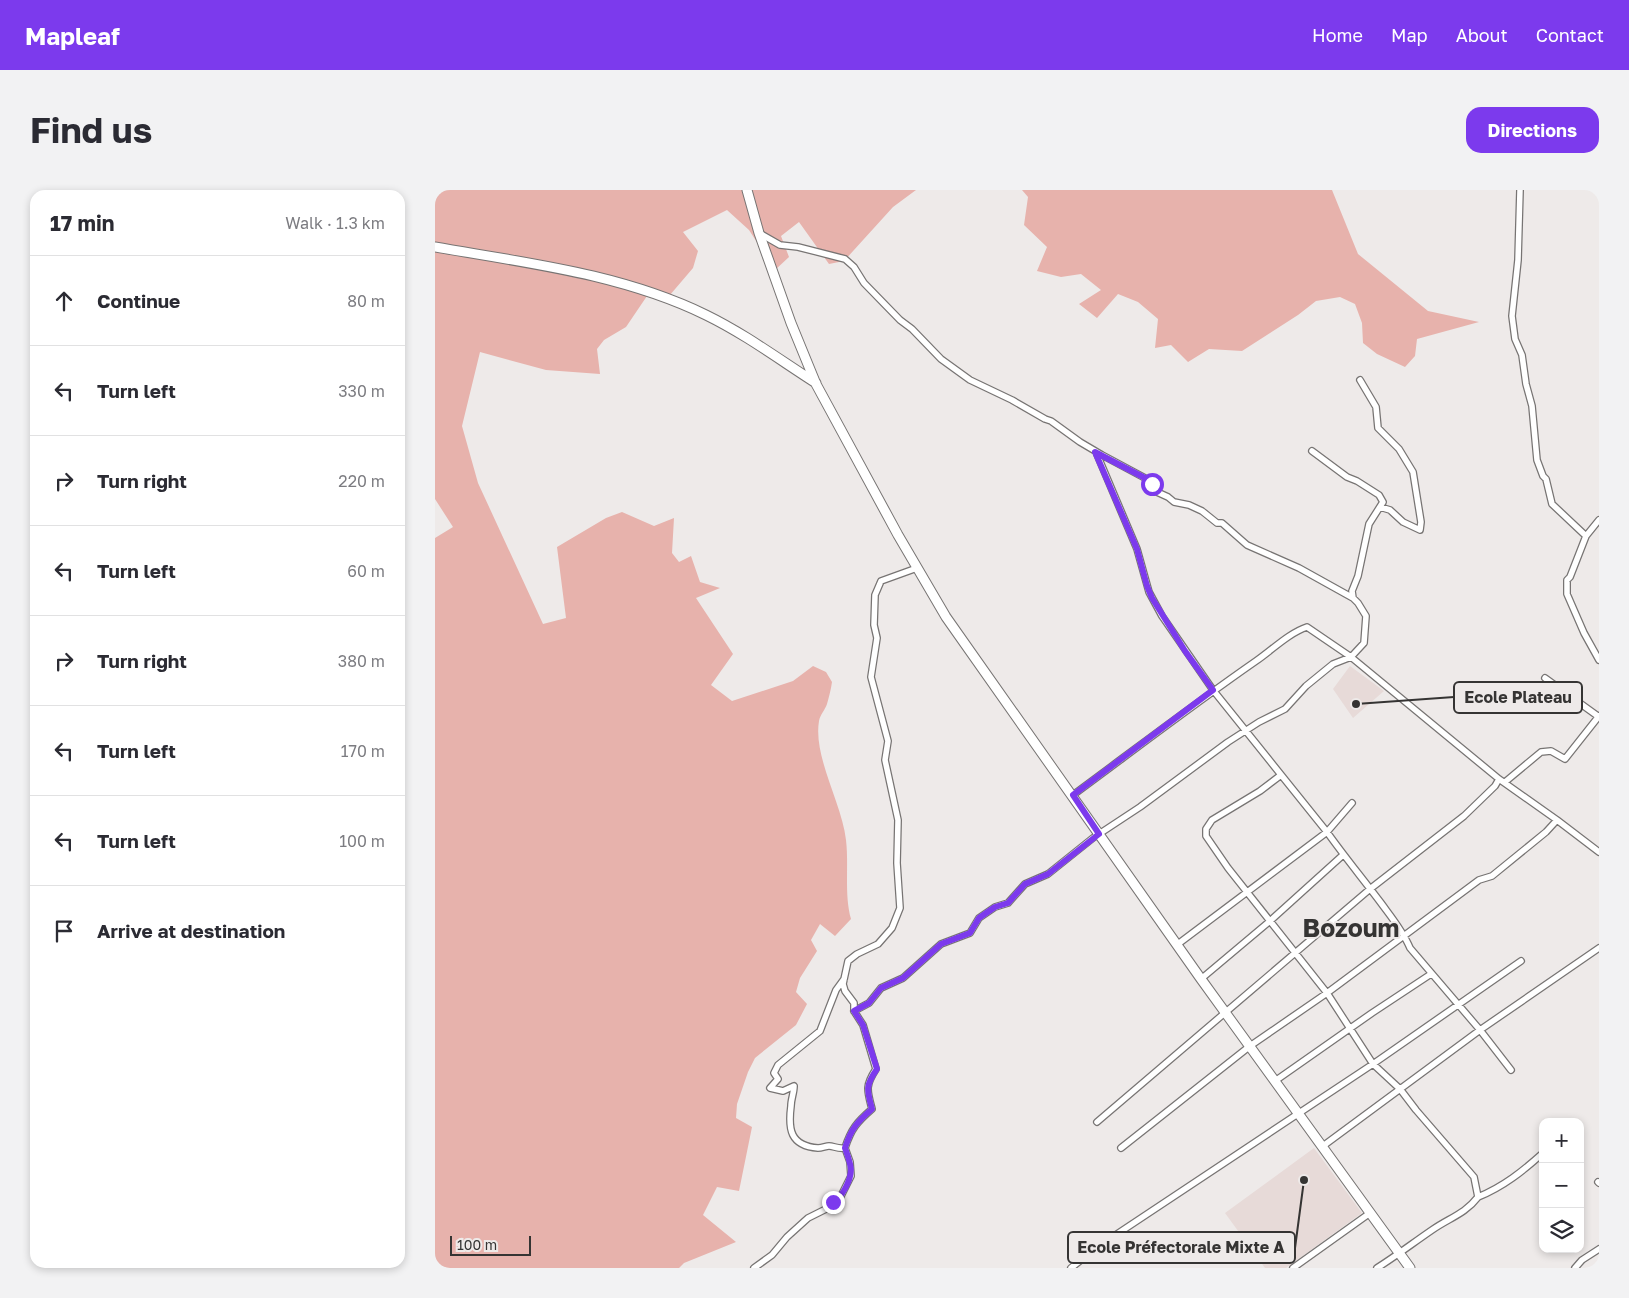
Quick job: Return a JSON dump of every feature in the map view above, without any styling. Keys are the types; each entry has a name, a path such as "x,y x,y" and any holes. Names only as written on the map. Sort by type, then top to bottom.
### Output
{"main road":[{"path":"747,190 759,233 791,323 816,384 946,618 1073,795 1201,979 1410,1268"},
{"path":"435,247 584,274 628,284 706,315 736,331 816,384"}],"street":[{"path":"1520,190 1518,260 1512,316 1515,339 1522,354 1526,384 1532,406 1537,460 1546,479 1552,504 1586,536"},
{"path":"759,233 780,245 797,247 845,259 864,283 900,320 912,329 941,359 970,380 1051,421 1095,452 1145,478 1157,492 1174,502 1189,505 1202,511 1217,524 1222,523 1247,545 1299,568 1353,598 1365,616 1364,643 1351,657 1333,664 1306,686 1289,706 1259,722 1247,732 1229,742 1140,807 1099,834 1048,874 1025,884 1008,903 995,907 979,918 970,933 941,944 903,978 881,988 869,1003 854,1011"},
{"path":"1360,380 1376,407 1378,428 1399,449 1413,472 1421,522 1420,530 1403,522 1390,510 1380,506"},
{"path":"1312,451 1347,478 1357,481 1379,495 1383,502 1369,524 1358,576 1352,591 1353,598"},
{"path":"1095,452 1137,549 1152,598 1185,651 1213,690 1358,872 1404,934 1410,948 1458,1003 1511,1070"},
{"path":"1599,520 1586,536 1570,577 1567,580 1567,594 1584,633 1599,660"},
{"path":"754,1268 772,1255 787,1237 808,1218 828,1208 840,1198 851,1176 850,1162 845,1148 850,1133 858,1121 872,1109 868,1091 868,1080 877,1069 863,1025 854,1011 854,1003 845,991 843,984 848,961 857,954 878,944 892,928 900,908 897,820 885,760 888,741 871,677 877,638 874,625 875,595 881,581 917,568"},
{"path":"1073,795 1213,690 1277,647 1296,630 1307,627 1351,657 1502,780 1599,852"},
{"path":"1097,1122 1370,889 1463,816 1502,780 1541,752 1551,750 1565,759 1599,716 1545,678"},
{"path":"1281,775 1259,791 1217,816 1206,829 1209,841 1327,993 1373,1064 1400,1089 1422,1118 1475,1177 1478,1196"},
{"path":"1177,944 1327,832 1352,803"},
{"path":"1121,1148 1250,1046 1327,993 1479,880 1493,876 1547,832 1557,820"},
{"path":"1201,979 1270,921 1343,855"},
{"path":"1323,1146 1480,1030 1599,948"},
{"path":"1071,1268 1096,1248 1373,1064 1458,1003 1521,961"},
{"path":"1275,1082 1372,1013 1431,974"},
{"path":"845,978 835,990 820,1031 778,1065 773,1073 778,1079 770,1088 783,1091 794,1086 790,1132 805,1146 819,1148 829,1145 836,1149 845,1148"},
{"path":"1377,1268 1400,1254 1433,1229 1469,1208 1478,1196 1493,1190 1515,1176 1539,1156"},
{"path":"1293,1268 1370,1213"},
{"path":"1575,1268 1582,1260 1599,1249"}],"shaded area":[{"path":"435,190 916,190 893,207 844,261 829,264 799,222 781,236 789,257 775,270 749,230 727,210 683,232 698,251 693,268 664,302 647,296 626,327 604,340 597,349 600,374 546,370 480,352 462,426 478,483 543,624 566,618 557,547 606,518 622,512 654,526 674,518 672,553 679,562 691,556 700,582 720,588 696,598 733,654 711,685 732,701 793,681 813,666 826,672 832,682 827,704 820,719 818,735 824,765 846,840 847,890 851,919 835,936 820,924 811,940 817,951 800,978 796,992 807,1004 796,1025 755,1058 748,1072 737,1104 736,1118 752,1127 739,1191 717,1187 703,1215 736,1242 684,1263 679,1268 435,1268 435,538 453,527 435,499"},
{"path":"1022,190 1332,190 1358,254 1428,311 1479,322 1417,339 1415,356 1405,367 1377,354 1363,343 1362,323 1355,304 1340,297 1316,301 1298,315 1242,351 1209,349 1188,362 1171,345 1155,348 1158,319 1138,302 1118,294 1097,318 1079,304 1101,290 1081,274 1061,277 1037,271 1047,247 1024,225 1028,197"},
{"path":"1350,666 1384,691 1353,718 1333,689"},
{"path":"1314,1148 1362,1213 1286,1268 1265,1268 1225,1213"}],"place":[{"name":"Ecole Plateau","path":"1356,704"},
{"name":"Ecole Préfectorale Mixte A","path":"1304,1180"}],"district":[{"name":"Bozoum","path":"1351,928"}],"route":[{"path":"833,1202 840,1198 851,1176 850,1162 845,1148 850,1133 858,1121 872,1109 868,1091 868,1080 877,1069 863,1025 854,1011 869,1003 881,988 903,978 941,944 970,933 979,918 995,907 1008,903 1025,884 1048,874 1099,834 1073,795 1213,690 1162,616 1149,592 1142,564 1128,525 1095,452 1124,466 1152,484"}]}
